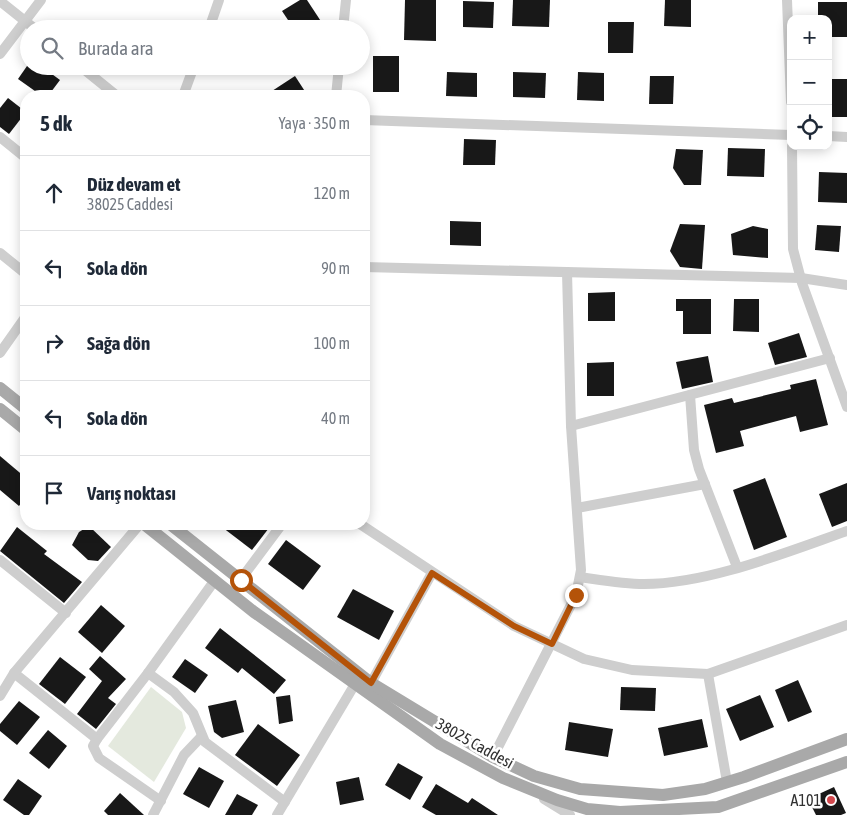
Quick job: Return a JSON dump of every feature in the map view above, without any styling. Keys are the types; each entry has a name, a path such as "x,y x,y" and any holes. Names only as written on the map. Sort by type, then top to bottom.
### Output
{"main road":[{"path":"0,388 20,404"},
{"path":"0,409 20,425"},
{"name":"38025 Caddesi","path":"152,530 215,580 355,684 440,744 522,786 557,800 587,809 620,812 718,807 847,763"},
{"name":"38025 Caddesi","path":"178,530 371,683 493,757 534,776 580,788 617,793 663,795 705,789 847,739"}],"street":[{"path":"27,20 41,0"},
{"path":"212,20 220,0"},
{"path":"344,20 346,0"},
{"path":"787,0 789,60"},
{"path":"0,1 25,20"},
{"path":"0,54 20,29"},
{"path":"91,75 109,90"},
{"path":"185,90 191,75"},
{"path":"337,90 338,75"},
{"path":"370,120 787,135"},
{"path":"0,136 20,153"},
{"path":"832,136 847,137"},
{"path":"792,150 793,249 801,278 847,407"},
{"path":"0,253 20,269"},
{"path":"370,267 801,278 847,284"},
{"path":"493,757 576,595 580,577 571,426 567,272"},
{"path":"0,353 20,325"},
{"path":"571,426 830,358"},
{"path":"690,395 694,450 737,567"},
{"path":"577,508 705,484"},
{"path":"0,696 4,683 66,613 135,530"},
{"path":"241,580 278,530"},
{"path":"369,530 514,626 584,659 632,670 708,674 847,625"},
{"path":"580,577 645,584 680,580 737,567 847,531"},
{"path":"0,560 66,613"},
{"path":"371,683 432,573"},
{"path":"161,801 99,758 93,746 215,580"},
{"path":"14,673 97,739"},
{"path":"148,673 174,692 193,713 205,742 285,802"},
{"path":"708,674 727,782"},
{"path":"277,815 355,684"},
{"path":"153,815 184,755 202,736"},
{"path":"522,786 570,815"},
{"path":"717,815 744,798"}],"shaded area":[{"path":"151,687 182,712 186,728 154,782 108,746"}],"building":[{"path":"300,0 307,0 320,20 288,20 282,11"},
{"path":"405,0 436,0 436,41 404,40"},
{"path":"513,0 550,0 549,27 512,26"},
{"path":"665,0 691,0 691,27 664,26"},
{"path":"463,1 494,2 493,28 463,27"},
{"path":"818,2 847,2 847,37 832,37 832,15 818,15"},
{"path":"608,22 634,22 633,53 608,53"},
{"path":"373,56 399,56 399,92 373,92"},
{"path":"447,72 477,73 477,97 446,96"},
{"path":"513,72 546,73 545,98 513,97"},
{"path":"578,72 604,73 604,101 577,100"},
{"path":"21,75 53,75 60,80 52,90 34,90 18,79"},
{"path":"295,76 304,90 274,90"},
{"path":"650,76 674,76 673,104 649,104"},
{"path":"832,79 847,79 847,117 832,117"},
{"path":"8,98 20,107 20,120 9,134 0,127 0,108"},
{"path":"464,139 496,140 495,165 463,165"},
{"path":"728,148 765,149 764,177 727,176"},
{"path":"676,149 703,150 701,185 684,185 673,168"},
{"path":"819,172 847,173 847,203 818,202"},
{"path":"450,221 481,222 481,246 450,245"},
{"path":"680,224 705,225 702,269 680,267 670,251"},
{"path":"817,225 841,226 839,252 815,250"},
{"path":"753,226 768,229 768,258 733,255 731,234"},
{"path":"615,292 615,321 588,321 588,293"},
{"path":"676,299 711,299 711,334 683,334 683,311 676,311"},
{"path":"734,299 759,299 759,332 733,331"},
{"path":"799,333 807,357 775,365 768,343"},
{"path":"708,356 713,382 682,389 676,362"},
{"path":"614,362 614,396 587,396 587,363"},
{"path":"816,379 828,425 800,432 796,416 740,431 744,446 716,453 704,405 732,398 734,403 791,389 790,385"},
{"path":"0,456 20,473 19,506 0,490"},
{"path":"765,478 787,537 754,550 733,490"},
{"path":"847,483 847,521 832,527 819,494"},
{"path":"17,527 47,551 44,554 82,582 64,603 0,551"},
{"path":"82,530 93,530 111,547 98,561 88,560 72,545 79,532"},
{"path":"226,530 267,530 252,550"},
{"path":"286,540 321,566 303,590 268,564"},
{"path":"353,589 394,611 379,640 337,617"},
{"path":"101,605 125,626 102,653 78,632"},
{"path":"220,628 286,680 274,694 242,668 238,673 205,648"},
{"path":"100,656 126,679 108,698 116,704 96,729 77,714 102,681 89,669"},
{"path":"60,657 86,677 65,704 39,684"},
{"path":"185,659 208,675 195,693 172,677"},
{"path":"798,680 812,712 788,722 775,690"},
{"path":"621,687 656,688 655,711 620,710"},
{"path":"290,695 293,721 279,724 276,697"},
{"path":"760,695 774,727 740,741 726,709"},
{"path":"236,700 244,732 222,738 214,732 208,706"},
{"path":"19,701 40,717 17,745 0,731 0,724"},
{"path":"702,719 708,747 664,756 658,728"},
{"path":"569,722 613,729 608,757 565,750"},
{"path":"258,724 300,755 277,786 235,755"},
{"path":"48,730 67,746 49,769 29,753"},
{"path":"398,763 423,777 410,800 385,785"},
{"path":"199,767 224,781 209,808 183,794"},
{"path":"359,777 364,800 340,805 336,782"},
{"path":"18,779 42,796 29,815 24,815 3,800"},
{"path":"436,784 468,803 472,798 498,815 436,815 422,807"},
{"path":"834,787 846,813 841,815 816,815 808,799"},
{"path":"120,793 144,815 108,815 104,811"},
{"path":"237,794 258,805 252,815 225,815"}],"place":[{"name":"A101","path":"831,800"}],"route":[{"path":"241,580 371,683 432,573 514,626 552,644 576,595"}]}
